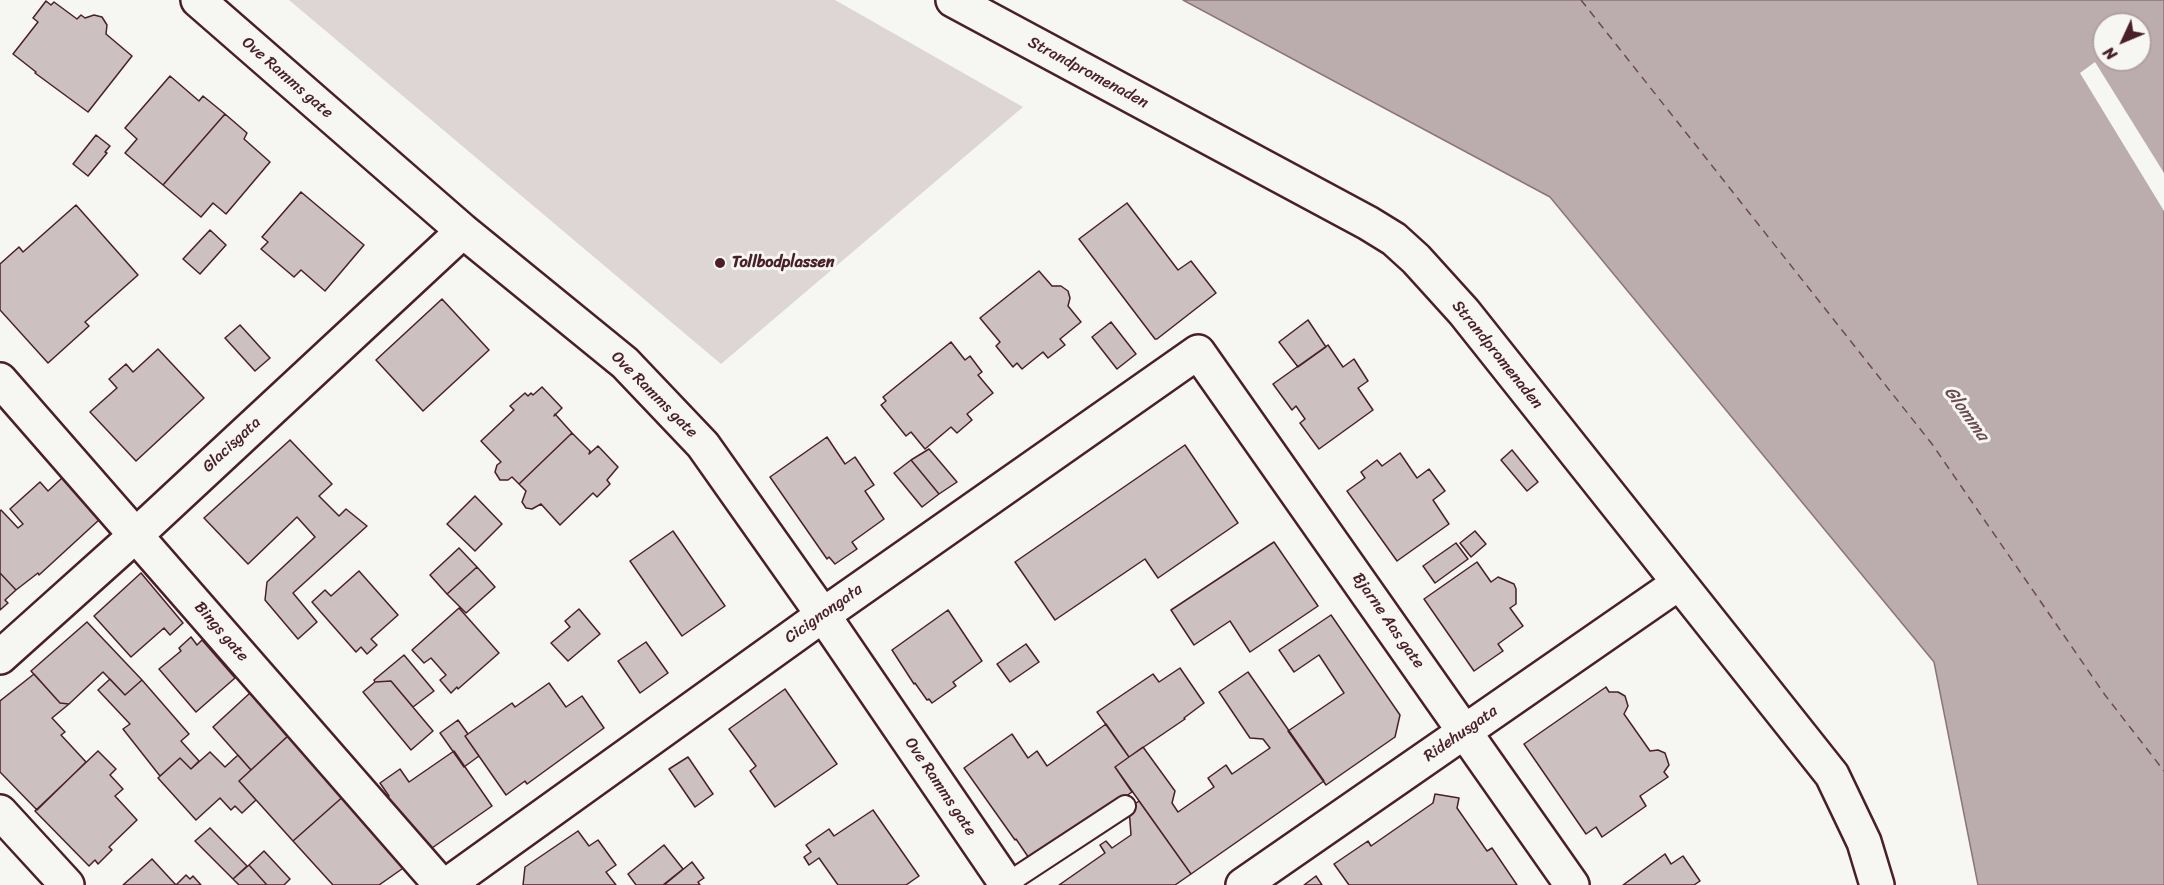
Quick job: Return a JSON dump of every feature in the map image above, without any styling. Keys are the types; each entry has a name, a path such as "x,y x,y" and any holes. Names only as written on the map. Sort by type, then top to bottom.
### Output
{"street":[{"name":"Ove Ramms gate","path":"198,0 463,231 625,363 703,445 823,615 1006,885"},
{"name":"Strandpromenaden","path":"953,0 1394,239 1435,278 1832,775 1864,842 1877,885"},
{"name":"Glacisgata","path":"0,657 136,535 463,231"},
{"name":"Cicignongata","path":"458,882 823,615 1198,352 1202,358"},
{"name":"Bjarne Aas gate","path":"1202,358 1572,885"},
{"name":"Bings gate","path":"0,380 136,535 458,882"},
{"name":"Ridehusgata","path":"1243,885 1679,583"},
{"path":"0,812 67,885"}],"lane":[{"path":"1006,885 1125,806"}],"shaded area":[{"name":"Tollbodplassen","path":"289,0 835,0 1023,107 721,364"}],"water":[{"name":"Glomma","path":"1183,0 2164,0 2164,885 1978,885 1934,662 1550,197"}],"pier":[{"path":"2092,64 2092,72 2101,72 2164,173 2164,211 2080,73"}],"building":[{"path":"46,1 51,5 54,2 77,19 81,15 85,18 94,15 102,17 107,25 106,34 132,56 88,112 13,54 38,22 33,18"},
{"path":"170,76 199,101 203,96 225,114 163,185 125,153 137,139 125,128"},
{"path":"225,114 247,133 244,139 270,162 226,214 213,203 201,217 163,185"},
{"path":"96,135 110,146 88,176 73,164"},
{"path":"301,192 364,245 325,291 301,270 294,277 261,249 268,242 262,237"},
{"path":"1127,203 1178,270 1191,261 1216,293 1157,339 1079,239"},
{"path":"76,205 138,275 85,322 89,326 48,363 0,310 0,264 19,247 23,252"},
{"path":"210,230 226,245 200,274 183,259"},
{"path":"1039,271 1052,286 1061,286 1068,291 1070,298 1068,306 1081,322 1060,339 1065,345 1048,358 1043,352 1022,369 1017,363 1013,367 996,346 1000,342 980,318"},
{"path":"442,299 489,350 423,411 376,360"},
{"path":"1308,320 1326,347 1298,367 1279,342"},
{"path":"1111,322 1136,354 1117,369 1092,337"},
{"path":"240,325 270,358 255,371 225,338"},
{"path":"951,342 965,360 970,356 982,372 978,375 993,393 967,414 972,420 957,433 951,427 925,449 911,432 906,436 881,405 886,401 883,397"},
{"path":"1328,345 1343,367 1354,359 1368,381 1358,388 1373,410 1319,449 1300,423 1305,419 1296,406 1292,410 1273,384"},
{"path":"158,349 204,398 136,461 90,412 117,388 109,379 126,364 133,372"},
{"path":"542,387 562,408 555,415 572,433 519,484 512,477 508,480 500,480 495,472 497,465 501,462 481,441 514,410 510,406 525,393 528,396 531,393 533,395"},
{"path":"572,433 590,451 589,454 598,446 618,467 607,480 610,484 597,497 593,493 560,525 541,504 532,509 526,508 522,502 526,491 519,484"},
{"path":"827,437 845,464 855,457 874,485 865,491 884,519 852,542 857,549 835,564 829,557 827,559 770,477"},
{"path":"290,440 332,484 319,496 339,516 346,509 367,526 293,593 317,622 298,639 265,600 267,582 315,537 297,517 248,564 204,518"},
{"path":"1185,445 1238,523 1158,578 1145,559 1055,620 1015,562"},
{"path":"929,449 957,482 939,494 911,460"},
{"path":"1512,450 1538,482 1527,491 1501,460"},
{"path":"1400,453 1417,478 1429,469 1445,491 1433,500 1449,524 1397,561 1347,491 1365,478 1361,472 1377,460 1382,466"},
{"path":"911,460 939,494 922,507 894,473"},
{"path":"62,478 100,519 39,575 38,573 16,590 0,573 0,511 18,528 23,524 10,509 40,482 48,491"},
{"path":"475,496 502,524 475,551 447,524"},
{"path":"673,531 725,606 682,636 630,561"},
{"path":"1475,531 1486,544 1471,557 1460,543"},
{"path":"1274,542 1318,606 1250,652 1230,621 1194,645 1171,610"},
{"path":"1456,543 1468,559 1435,583 1423,566"},
{"path":"459,548 477,567 447,594 430,575"},
{"path":"1477,562 1491,582 1498,577 1514,584 1516,604 1510,608 1523,626 1498,644 1503,651 1474,671 1424,599"},
{"path":"477,567 495,587 466,613 447,594"},
{"path":"359,571 398,615 371,639 377,645 367,654 361,647 356,652 312,602 325,590 331,596"},
{"path":"0,573 16,590 5,600 8,603 0,610"},
{"path":"141,573 183,623 170,635 164,628 131,657 94,616"},
{"path":"459,608 499,653 451,693 440,680 446,675 431,658 424,663 412,650"},
{"path":"579,609 600,634 568,661 551,643 570,627 565,621"},
{"path":"948,610 982,661 953,682 956,686 932,703 914,684 892,650"},
{"path":"1331,615 1400,715 1395,737 1326,785 1288,731 1344,693 1319,655 1294,672 1279,650"},
{"path":"87,622 142,680 125,695 103,672 69,704 60,703 31,671"},
{"path":"191,637 197,645 202,640 235,678 196,712 159,669 181,651 179,648"},
{"path":"646,642 668,673 640,693 618,661"},
{"path":"1026,644 1039,662 1010,682 997,664"},
{"path":"404,655 434,691 413,707 391,681 375,682 374,680"},
{"path":"1180,668 1204,703 1185,719 1129,757 1097,712 1153,674 1159,682"},
{"path":"1248,672 1324,781 1191,874 1115,767 1143,747 1175,791 1172,803 1178,812 1214,787 1208,778 1226,765 1232,774 1270,748 1263,739 1250,738 1219,692"},
{"path":"34,674 60,703 69,704 52,718 65,732 61,735 86,762 37,810 0,772 0,701"},
{"path":"110,679 125,695 142,680 189,734 181,741 199,761 191,769 180,758 160,776 123,729 130,724 98,690"},
{"path":"391,681 433,731 411,750 363,692 375,682"},
{"path":"549,683 566,707 582,696 604,728 527,784 525,781 506,795 465,736 512,703 515,707"},
{"path":"1606,687 1609,692 1618,692 1625,696 1628,706 1624,714 1650,751 1658,750 1665,753 1669,765 1664,772 1668,777 1640,796 1646,806 1602,837 1596,827 1586,834 1524,744"},
{"path":"785,689 837,764 775,807 750,771 756,766 729,729"},
{"path":"250,693 289,735 251,770 213,727"},
{"path":"458,720 468,734 465,736 479,756 464,767 440,733"},
{"path":"1106,724 1129,757 1115,767 1132,792 1031,861 964,768 1012,734 1028,758 1037,751 1047,766"},
{"path":"290,734 346,794 293,841 239,781"},
{"path":"98,751 116,769 110,775 123,789 115,796 137,820 109,847 112,850 98,864 95,860 89,866 35,811"},
{"path":"454,751 492,806 432,848 385,798 389,796 380,783 400,769 409,782"},
{"path":"210,752 225,767 238,755 251,770 239,781 256,800 242,813 235,806 231,810 220,798 196,820 158,778 180,758 191,769"},
{"path":"688,757 713,794 695,807 669,769"},
{"path":"346,794 409,864 379,885 333,885 293,841"},
{"path":"1435,794 1459,798 1457,808 1487,851 1492,848 1517,885 1349,885 1334,864 1368,841 1371,846 1433,803"},
{"path":"1139,801 1191,874 1175,885 1059,885 1105,853 1100,845 1106,841 1112,848 1131,835 1129,808"},
{"path":"873,810 919,876 906,885 838,885 819,858 809,865 804,857 811,852 806,845 829,829 834,836"},
{"path":"210,828 247,866 233,879 195,841"},
{"path":"578,831 589,846 598,840 616,865 606,872 616,885 523,885 525,867"},
{"path":"664,845 683,869 663,885 636,885 628,874"},
{"path":"264,851 290,879 284,885 267,885 249,865"},
{"path":"1665,854 1671,864 1683,856 1700,881 1694,885 1623,885"},
{"path":"152,859 176,885 123,885"},
{"path":"692,862 704,878 698,882 700,885 664,885"},
{"path":"249,865 267,885 239,885 233,879"},
{"path":"186,875 190,879 193,876 201,885 176,885"},
{"path":"1316,876 1322,885 1304,885"}],"ferry route":[{"path":"1581,0 1932,444 2105,695 2164,771"}],"place":[{"name":"Tollbodplassen","path":"720,263"}]}
